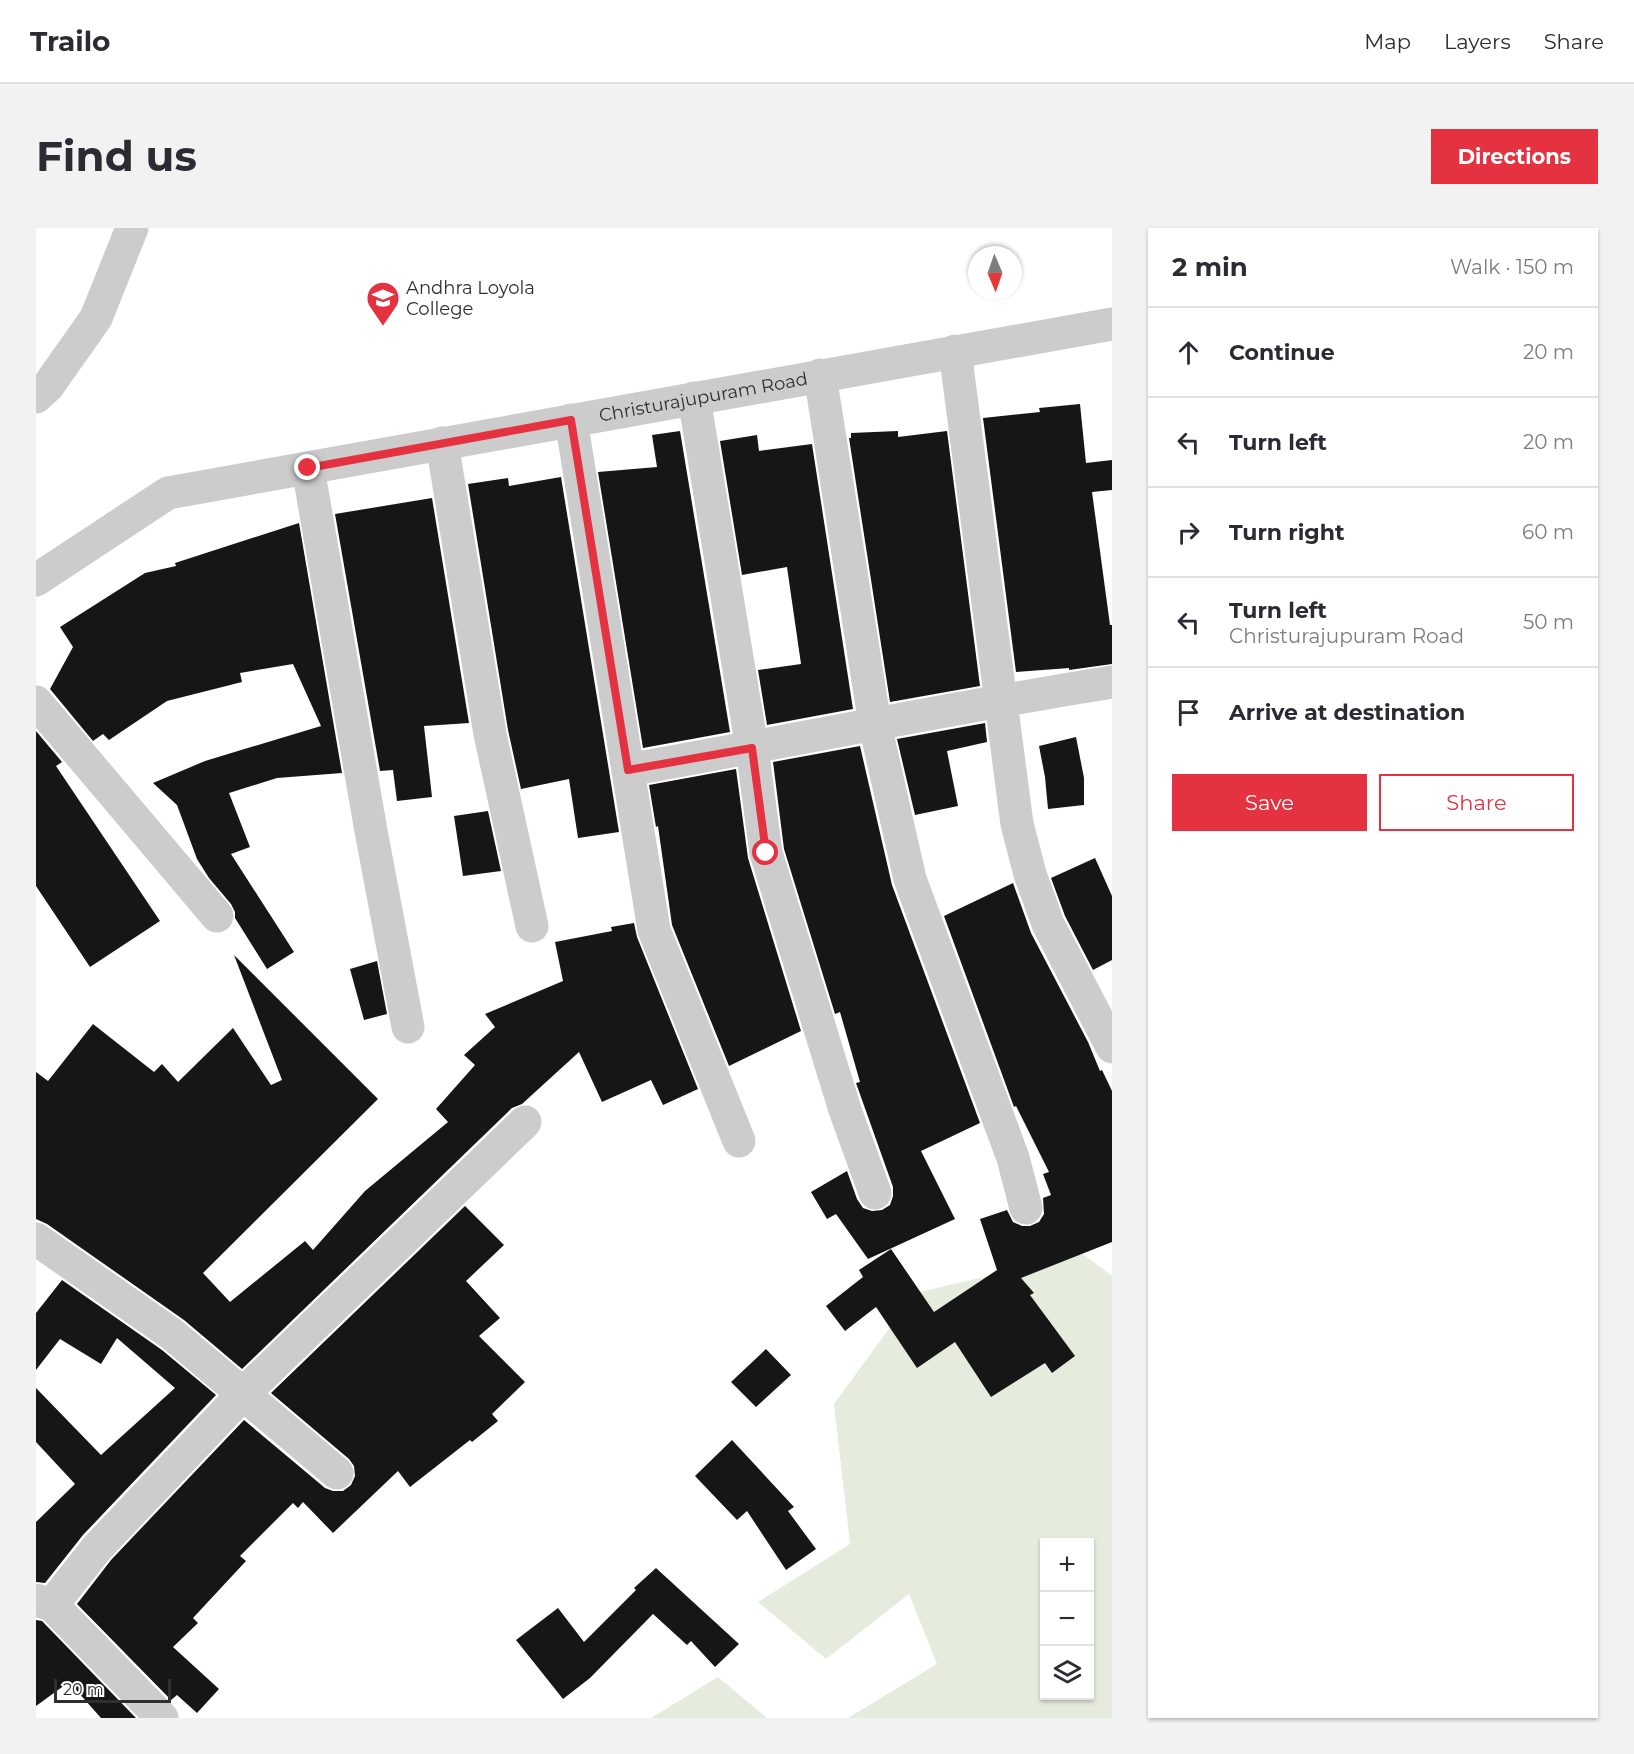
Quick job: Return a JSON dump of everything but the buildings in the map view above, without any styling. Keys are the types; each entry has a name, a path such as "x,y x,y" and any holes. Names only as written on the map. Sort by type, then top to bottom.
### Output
{"street":[{"path":"36,396 48,386 96,318 132,228"},
{"name":"Christurajupuram Road","path":"36,580 168,493 1112,324"},
{"path":"955,351 1017,824 1030,874 1048,924 1112,1047"},
{"path":"820,375 874,725 910,879 1013,1158 1026,1208"},
{"path":"694,398 752,748 766,853 845,1110 875,1193"},
{"path":"571,420 654,930 739,1141"},
{"path":"442,443 490,734 532,926"},
{"path":"308,468 371,831 408,1027"},
{"path":"628,770 1001,700 1112,682"},
{"path":"36,702 216,916"},
{"path":"162,1718 44,1602 243,1394 525,1122"},
{"path":"36,1239 173,1335 337,1473"}],"green space":[{"path":"1083,1254 1112,1276 1112,1718 848,1718 937,1664 909,1594 826,1659 758,1602 850,1544 834,1404 915,1293"},
{"path":"718,1677 767,1718 651,1718"}],"place":[{"name":"Andhra Loyola College","path":"383,327"}],"route":[{"path":"308,468 571,420 628,770 752,748 766,853"}]}
